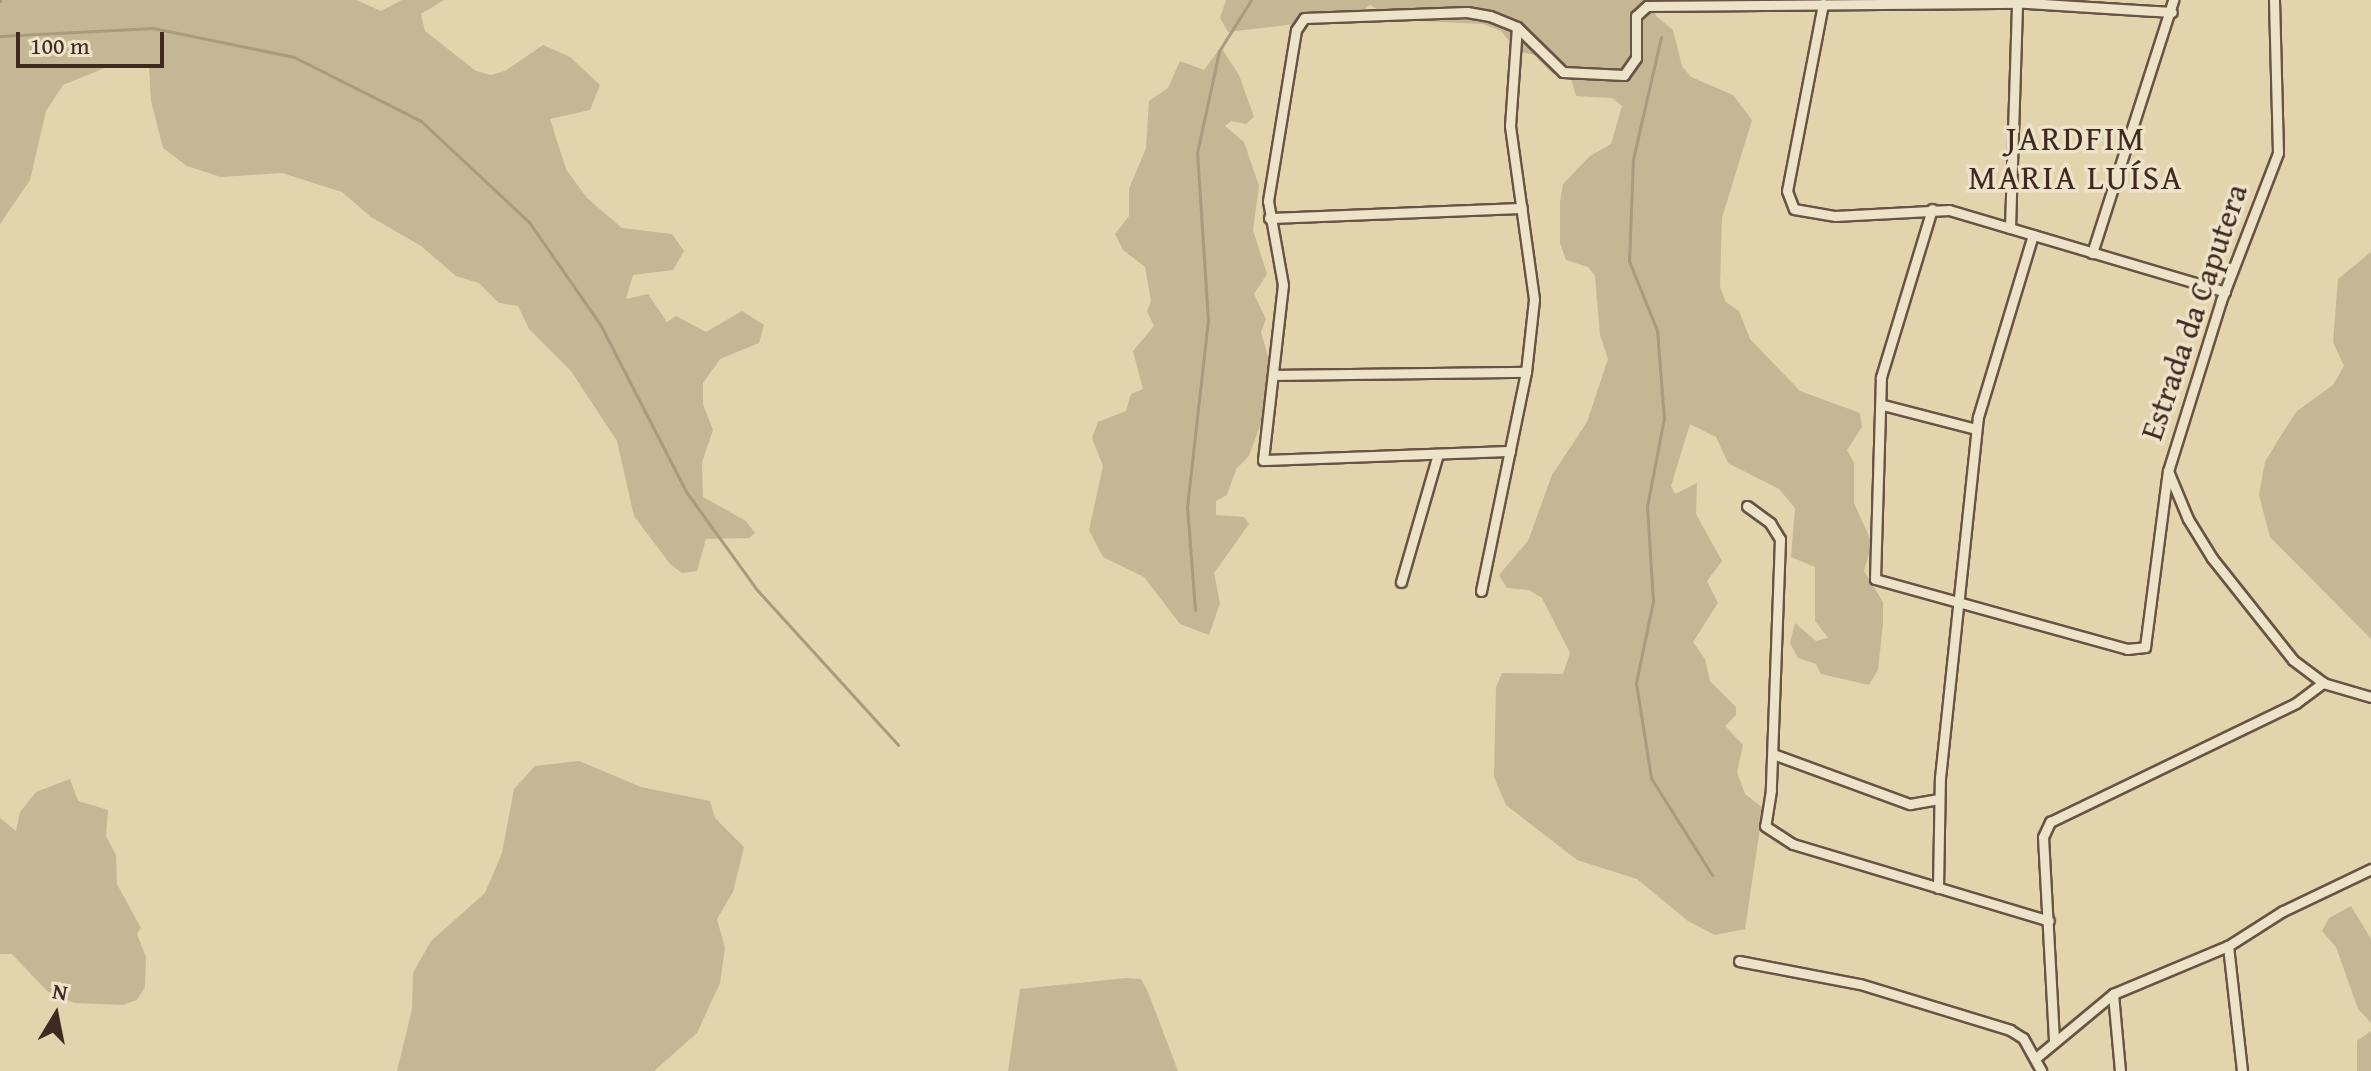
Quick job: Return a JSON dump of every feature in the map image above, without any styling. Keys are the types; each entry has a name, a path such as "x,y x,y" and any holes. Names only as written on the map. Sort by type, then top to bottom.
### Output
{"street":[{"path":"2092,253 2172,12 2173,0"},
{"name":"Estrada da Caputera","path":"2274,0 2278,153 2225,292 2168,471 2212,558 2293,660 2323,683 2371,697"},
{"path":"1510,451 1263,460 1283,285 1269,218 1296,30 1304,18 1467,12 1517,27 1563,72 1624,75 1636,58 1639,9 1771,2 1912,2 2017,3 2172,12"},
{"path":"2010,228 2017,3"},
{"path":"1823,4 1788,202 1806,214 1835,216 1932,209 2010,228 2225,292"},
{"path":"1481,591 1526,372 1534,299 1510,116 1517,27"},
{"path":"1269,218 1522,208"},
{"path":"1932,209 1881,377 1883,405 1875,579 2127,649 2145,647 2168,471"},
{"path":"1938,888 1939,799 1976,429 2033,235"},
{"path":"1274,375 1526,372"},
{"path":"1883,405 1976,429"},
{"path":"1401,582 1438,454"},
{"path":"1747,506 1770,523 1780,539 1773,754 1765,826 1772,835 2049,921"},
{"path":"2054,1040 2043,837 2050,822 2296,703 2323,683"},
{"path":"1773,754 1910,804 1939,799"},
{"path":"2037,1057 2113,994 2228,946 2283,911 2371,869"},
{"path":"2228,946 2242,1071"},
{"path":"1739,961 1860,984 2010,1030 2037,1057 2041,1071"},
{"path":"2113,994 2120,1071"}],"shaded area":[{"path":"0,0 356,0 381,11 402,0 444,0 421,14 425,31 476,71 491,75 505,71 543,45 570,57 600,85 590,110 550,119 566,169 587,198 622,228 672,234 684,251 673,270 633,275 626,299 648,294 667,322 676,316 706,332 742,311 764,325 759,343 720,359 703,383 703,404 713,430 702,462 703,497 746,521 755,533 749,538 706,539 697,571 682,573 670,564 634,516 617,441 571,371 529,329 518,306 499,303 479,283 456,276 421,246 371,217 342,192 282,173 221,177 187,166 163,148 151,101 149,68 112,65 63,85 46,111 30,180 0,224"},
{"path":"1226,0 1652,0 1656,16 1673,30 1682,66 1691,77 1733,95 1752,120 1722,218 1720,287 1726,302 1739,311 1750,339 1800,391 1860,413 1862,427 1847,450 1854,463 1854,503 1872,543 1864,571 1883,602 1883,624 1878,670 1869,685 1821,674 1816,664 1798,658 1790,643 1795,623 1816,641 1828,638 1815,621 1815,567 1791,557 1795,508 1779,489 1728,463 1716,437 1690,424 1671,486 1675,494 1697,483 1696,514 1722,561 1707,581 1718,603 1693,642 1705,659 1710,681 1736,707 1736,715 1725,726 1743,745 1737,772 1745,794 1763,808 1745,929 1715,935 1688,921 1637,879 1577,860 1506,805 1494,777 1496,687 1502,673 1563,674 1570,653 1542,598 1529,590 1507,588 1499,575 1528,541 1552,475 1587,422 1608,359 1600,335 1595,276 1588,267 1566,260 1560,243 1560,202 1563,184 1590,156 1611,144 1622,106 1612,98 1576,96 1567,64 1553,74 1534,55 1517,51 1501,31 1483,24 1395,20 1370,5 1354,17 1228,32 1220,18"},
{"path":"1221,47 1239,75 1254,117 1246,124 1231,121 1225,126 1244,142 1259,186 1253,230 1267,274 1254,294 1266,319 1261,332 1271,367 1264,415 1249,456 1236,469 1227,495 1216,501 1216,515 1244,517 1249,524 1214,573 1220,603 1209,635 1180,624 1144,577 1103,557 1089,530 1103,466 1092,438 1098,422 1126,411 1131,394 1143,389 1133,351 1154,326 1147,311 1151,301 1145,267 1123,250 1115,234 1129,216 1129,189 1146,148 1149,101 1168,88 1180,61 1204,70"},
{"path":"2371,252 2371,639 2270,537 2259,495 2265,462 2297,411 2333,385 2344,366 2333,342 2338,279"},
{"path":"579,761 641,787 710,801 715,818 744,847 733,892 717,919 725,948 720,983 697,1033 654,1071 397,1071 412,1009 413,973 431,941 485,893 502,853 514,789 535,766"},
{"path":"70,779 78,801 108,810 106,836 116,855 117,884 141,928 137,934 146,957 145,987 137,1000 122,1005 74,1003 47,991 12,954 0,954 0,818 16,831 20,812 36,792"},
{"path":"2351,906 2371,939 2371,1023 2358,1009 2336,947 2322,931 2329,918"},
{"path":"1141,979 1178,1071 1008,1071 1020,989"},
{"path":"2371,1031 2371,1071 2357,1071 2357,1041"}],"waterway":[{"path":"1195,610 1187,507 1208,321 1197,153 1219,51 1251,0"},
{"path":"0,36 153,28 294,57 421,121 529,222 600,324 687,493 758,591 898,745"},
{"path":"1661,37 1633,159 1629,261 1657,330 1664,418 1647,506 1653,601 1636,683 1651,778 1712,875"}],"district":[{"name":"JARDFIM MARIA LUÍSA","path":"2076,156"}]}
